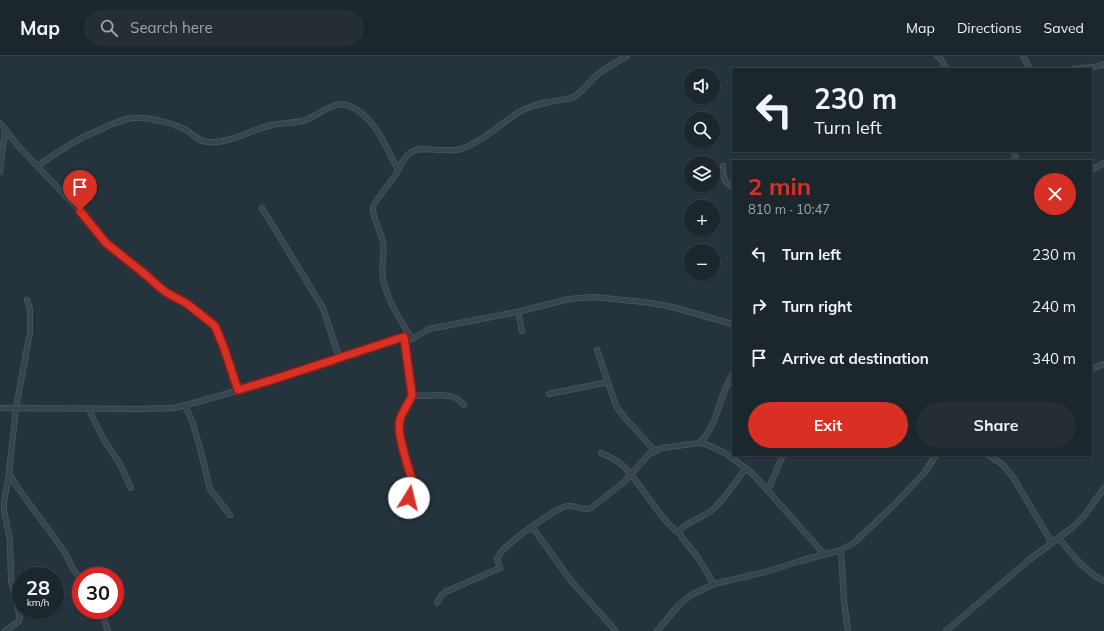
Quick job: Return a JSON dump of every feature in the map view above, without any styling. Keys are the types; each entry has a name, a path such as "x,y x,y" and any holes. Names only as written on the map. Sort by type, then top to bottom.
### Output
{"street":[{"path":"412,339 385,288 383,243 374,215 373,206 376,200 389,185 405,157 414,150 457,150 481,138 519,112 529,107 541,103 572,98 599,74 627,56"},
{"path":"937,56 946,68"},
{"path":"1023,56 1029,68"},
{"path":"1084,68 1104,64"},
{"path":"38,166 59,150 81,138 124,120 134,118 165,123 184,129 198,140 218,142 273,125 307,120 334,106 342,104 353,108 370,121 379,133 398,170"},
{"path":"0,123 80,211 106,243 167,293 186,303 215,326 238,390"},
{"path":"0,172 5,129"},
{"path":"1092,169 1104,163"},
{"path":"723,166 722,173 725,180 732,186"},
{"path":"262,208 323,308 339,358"},
{"path":"0,408 174,408 303,371 404,337 412,339 429,329 518,312 569,298 593,297 644,302 668,306 732,324"},
{"path":"5,631 19,621 20,618 12,580 10,540 4,511 4,501 9,473 16,408 30,332 30,309 27,300"},
{"path":"518,312 522,331"},
{"path":"404,337 412,395 402,414 399,431 414,487 414,490 409,498"},
{"path":"597,350 616,406 625,418 655,450"},
{"path":"1092,369 1104,364"},
{"path":"699,443 712,428 724,391 732,376"},
{"path":"549,394 608,382"},
{"path":"412,395 426,397 454,396 464,405"},
{"path":"184,405 193,424 210,489 230,515"},
{"path":"88,408 104,440 120,464 131,488"},
{"path":"437,603 445,592 500,568 497,559 502,551 532,527 562,507 568,506 586,510 591,508 632,475 638,465 655,450 699,443 714,447 746,468 768,490 824,554"},
{"path":"601,453 619,462 632,475 670,526 680,534 703,565 714,584"},
{"path":"768,490 783,456"},
{"path":"657,631 679,605 692,595 714,584 765,572 841,550 855,542 894,505 925,472 935,456"},
{"path":"990,456 1008,470 1052,543"},
{"path":"680,534 681,529 703,517 712,510 746,468"},
{"path":"9,473 15,484 64,551 72,567"},
{"path":"946,631 1029,560 1072,528 1084,516 1104,488"},
{"path":"532,527 572,582 616,631"},
{"path":"1059,538 1076,558 1098,578 1104,580"},
{"path":"841,550 844,601 848,631"},
{"path":"104,619 108,631"}],"route":[{"path":"80,211 106,243 167,293 186,303 215,326 238,390 303,371 334,359 404,337 412,395 402,414 399,423 399,431 414,487 412,495 409,498"}]}
